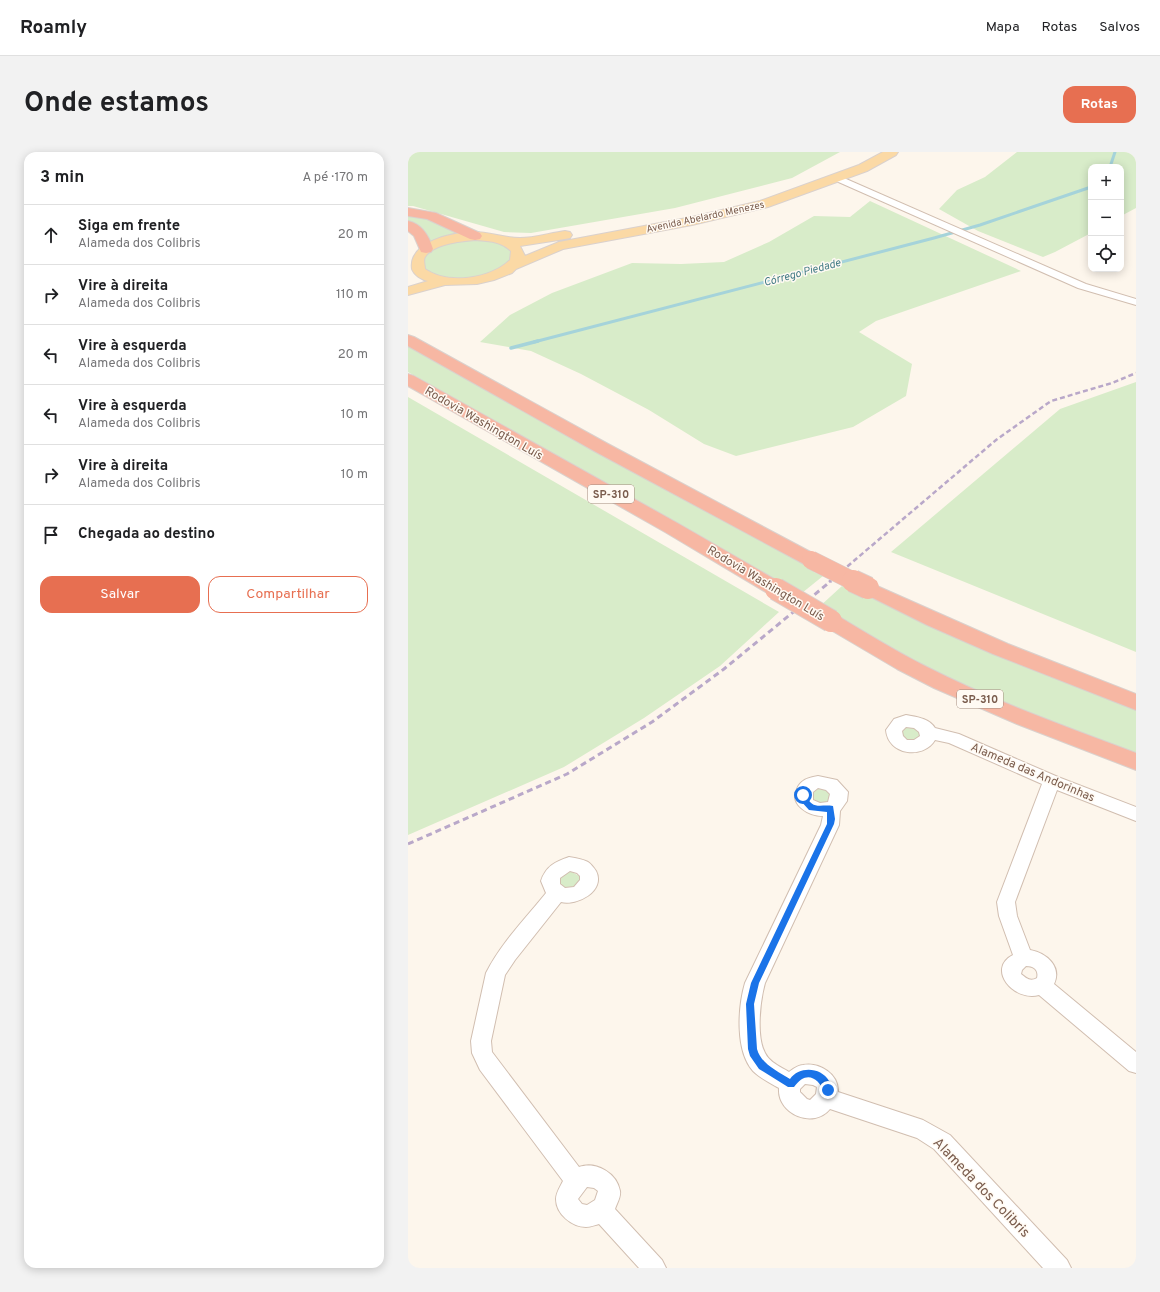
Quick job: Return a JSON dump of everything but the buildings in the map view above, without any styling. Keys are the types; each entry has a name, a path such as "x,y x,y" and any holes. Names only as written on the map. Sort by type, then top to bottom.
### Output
{"highway":[{"path":"408,212 431,216 475,236"},
{"path":"408,225 415,228 423,238 426,249"},
{"name":"SP-310","path":"408,340 602,448 811,560 920,615 966,635 1136,702"},
{"name":"Rodovia Washington Luís","path":"408,379 672,528 922,673 1036,723 1136,762"}],"main road":[{"name":"Avenida Abelardo Menezes","path":"426,249 445,240 475,236 521,242 702,210 774,191 824,173 869,152"},
{"name":"Avenida Abelardo Menezes","path":"445,281 466,282 492,277 559,246 733,212 793,195 863,168 892,152"},
{"path":"505,241 517,249 519,255 513,266"},
{"path":"408,280 410,279 418,257 426,249"},
{"path":"416,263 421,272 436,279 445,281"},
{"path":"408,291 445,281"}],"street":[{"path":"837,178 1082,286 1136,302"},
{"name":"Alameda das Andorinhas","path":"928,733 941,734 953,738 1052,781 1136,814"},
{"path":"1052,781 1006,902 1008,916 1024,958 1017,960 1012,965 1011,972 1013,978 1026,988 1042,986 1136,1064"},
{"name":"Alameda dos Colibris","path":"830,808 832,814 830,824 755,983 750,1004 752,1049 754,1056 762,1066 791,1084 796,1078 803,1074 812,1074 820,1077 826,1082 828,1090 827,1098 912,1126 937,1138 950,1150 1059,1268"},
{"path":"557,893 508,954 496,973 492,984 481,1047 487,1064 576,1181"},
{"path":"584,1176 594,1176 602,1179 608,1185 610,1194 608,1203 602,1211 593,1215 584,1216 575,1213 570,1206 568,1198 570,1188 576,1181 584,1176"},
{"path":"602,1211 654,1268"}],"green space":[{"path":"408,152 840,152 792,178 675,208 531,233 504,232 413,206 408,206"},
{"path":"1017,152 1136,152 1136,208 1124,214 1124,164 1088,164 1088,235 1043,257 978,231 939,209 957,190 985,177"},
{"path":"870,201 1021,271 876,321 859,332 912,364 906,396 853,427 736,456 704,444 649,410 581,374 531,351 480,342 510,315 552,293 632,263 681,264 724,262 769,242 814,216 850,217"},
{"path":"408,213 429,217 464,233 430,245 408,224"},
{"path":"489,239 512,249 513,260 502,270 470,279 435,276 423,268 422,257 428,251 436,247 453,242"},
{"path":"408,345 815,569 814,572 823,576 802,593 788,589 408,372"},
{"path":"1136,382 1136,652 891,552 1060,409"},
{"path":"408,397 779,612 720,666 644,718 564,767 408,835"},
{"path":"842,586 859,592 932,627 1136,709 1136,757 986,695 916,663 819,607"},
{"path":"907,727 919,730 920,736 915,740 906,740 903,737 902,731"},
{"path":"818,789 826,790 831,795 829,801 820,804 813,800 811,794"},
{"path":"567,872 572,872 579,876 579,883 575,887 567,888 560,885 560,877"}],"waterway":[{"name":"Córrego Piedade","path":"1111,164 1115,152"},
{"name":"Córrego Piedade","path":"534,342 934,238 980,225 1088,188"},
{"name":"Córrego Piedade","path":"511,348 538,341"}],"railway":[{"path":"829,582 996,440 1051,401 1112,383 1136,373"},
{"path":"408,844 567,774 652,722 724,669 831,581"}],"route":[{"path":"803,795 804,800 812,808 818,810 830,808 832,819 755,983 750,1004 752,1049 754,1056 762,1066 791,1084 796,1078 803,1074 812,1074 820,1077 826,1082 828,1090"}]}
